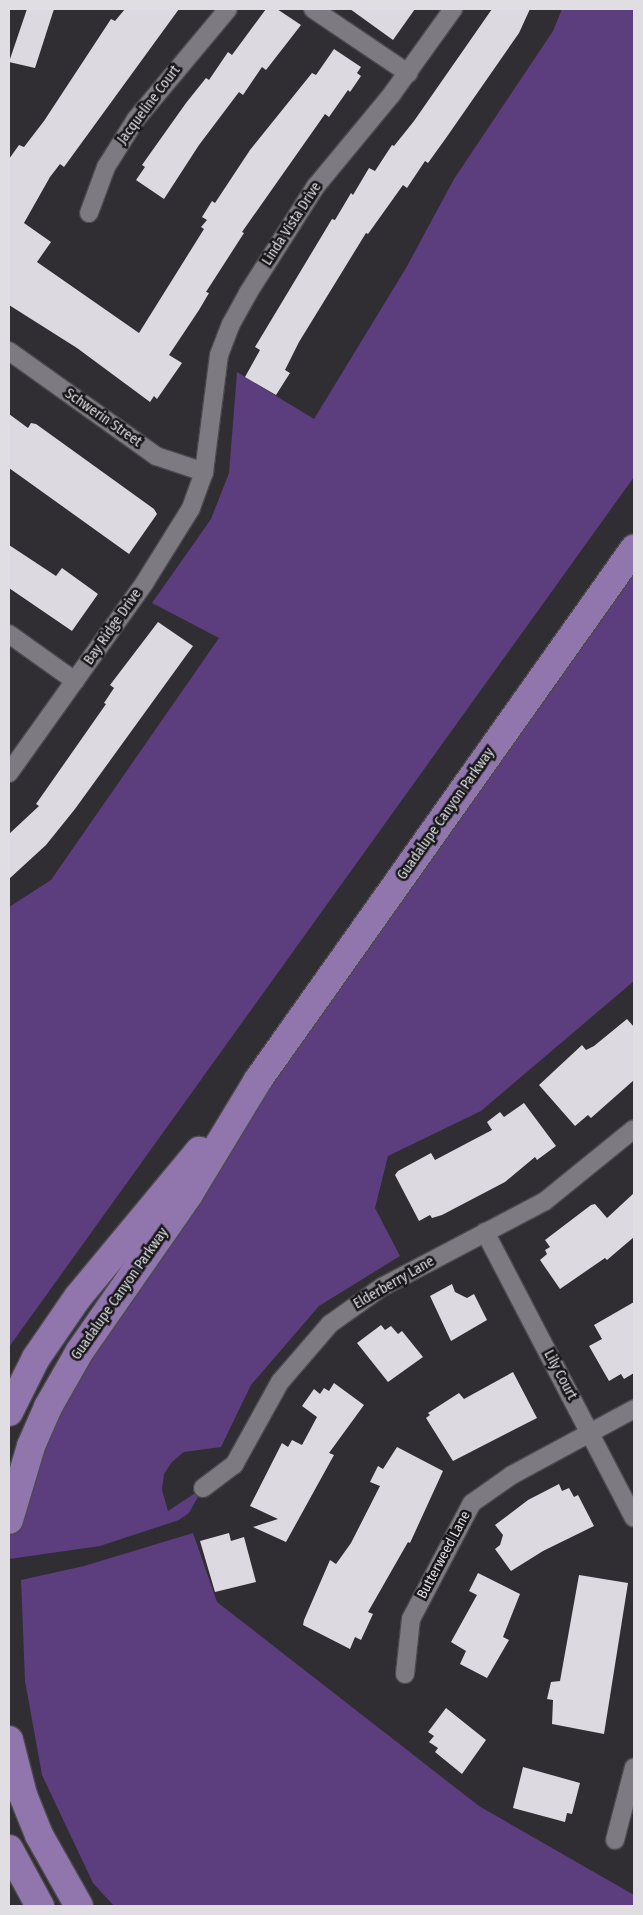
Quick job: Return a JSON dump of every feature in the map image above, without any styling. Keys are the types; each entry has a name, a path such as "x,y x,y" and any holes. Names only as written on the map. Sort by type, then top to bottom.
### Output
{"main road":[{"name":"Guadalupe Canyon Parkway","path":"9,1520 31,1446 58,1388 189,1194 258,1080 634,548"},
{"name":"Guadalupe Canyon Parkway","path":"9,1412 36,1358 78,1297 258,1080"},
{"path":"9,1740 23,1795 36,1828 79,1906"},
{"path":"9,1849 40,1906"}],"street":[{"name":"Jacqueline Court","path":"89,213 106,167 125,136 161,86 228,9"},
{"path":"313,9 408,73"},
{"name":"Linda Vista Drive","path":"204,472 220,355 231,324 316,186 408,73 453,9"},
{"name":"Schwerin Street","path":"9,351 156,456 204,472"},
{"name":"Bay Ridge Drive","path":"9,773 145,582 186,516 199,491 204,472"},
{"path":"9,634 74,681"},
{"name":"Elderberry Lane","path":"203,1488 234,1465 280,1382 330,1324 382,1287 556,1194 634,1130"},
{"name":"Lily Court","path":"486,1232 634,1518"},
{"name":"Butterweed Lane","path":"405,1674 411,1619 472,1503 512,1475 634,1409"},
{"path":"615,1840 634,1767"}],"shaded area":[{"path":"562,9 634,9 634,477 9,1347 9,907 51,880 219,638 152,603 211,519 229,473 237,372 314,419 406,268 454,179 553,31"},
{"path":"634,549 634,981 481,1111 388,1156 375,1208 400,1256 319,1306 251,1385 221,1447 184,1452 172,1462 164,1474 162,1490 168,1511 203,1488 189,1513 179,1520 100,1546 9,1559 9,1520 48,1407"},
{"path":"193,1533 217,1602 479,1806 634,1895 634,1906 114,1906 93,1883 42,1775 25,1681 21,1580 84,1566"}],"building":[{"path":"27,9 54,9 35,68 9,62"},
{"path":"125,9 179,9 64,167 60,164 50,177 24,223 51,242 37,262 139,333 204,229 201,227 207,220 202,217 212,201 215,203 250,150 312,73 316,75 334,49 361,67 357,73 361,76 350,92 348,90 329,117 325,114 242,232 244,233 206,292 209,293 199,310 169,355 182,363 157,399 154,396 150,402 77,348 9,305 9,159 19,145 24,147 44,121 111,19 115,21"},
{"path":"266,9 277,9 301,25 266,70 262,67 243,95 239,92 199,145 164,199 136,180 145,167 142,165 186,103 206,78 209,80 228,52 232,55"},
{"path":"350,9 415,9 393,40"},
{"path":"492,9 530,9 519,33 428,163 425,161 407,188 403,185 368,234 366,233 299,342 285,370 290,373 276,395 245,377 260,350 255,347 332,219 335,220 369,168 375,171 392,145 394,146 414,121"},
{"path":"9,414 28,428 31,423 36,424 154,509 157,514 129,554 9,468"},
{"path":"9,545 56,576 62,568 98,594 72,631 9,588"},
{"path":"158,622 193,646 75,809 46,845 9,879 9,834 39,806 36,804 106,704 104,703 114,688 110,685"},
{"path":"627,1019 634,1027 634,1080 591,1118 588,1115 575,1126 539,1085 582,1045 586,1050 594,1046"},
{"path":"524,1103 556,1146 537,1160 535,1157 505,1182 442,1215 432,1218 430,1215 419,1221 395,1175 398,1171 431,1153 435,1160 492,1130 487,1122 500,1112 504,1117"},
{"path":"634,1193 634,1237 607,1260 605,1258 560,1289 540,1260 547,1254 545,1250 550,1247 545,1240 591,1205 595,1204 607,1218"},
{"path":"452,1284 455,1292 467,1298 474,1294 487,1320 451,1341 430,1296"},
{"path":"634,1302 634,1373 624,1379 621,1374 609,1381 589,1346 602,1339 594,1325"},
{"path":"381,1325 385,1330 391,1326 398,1334 402,1331 423,1357 388,1382 357,1343"},
{"path":"513,1372 537,1418 453,1461 426,1418 430,1415 428,1413 459,1393 464,1399"},
{"path":"334,1383 364,1405 329,1453 334,1455 286,1542 253,1527 278,1519 250,1506 282,1443 288,1447 292,1440 302,1445 317,1417 302,1406 314,1389 320,1394 324,1388 329,1391"},
{"path":"397,1447 443,1471 410,1543 408,1542 368,1612 373,1614 361,1640 355,1637 350,1649 303,1625 304,1620 330,1560 336,1564 351,1543 380,1486 370,1482 378,1466 383,1469"},
{"path":"559,1484 562,1491 569,1488 574,1497 578,1495 594,1526 543,1551 511,1571 495,1549 500,1545 503,1535 495,1525 528,1500"},
{"path":"229,1533 231,1541 244,1537 256,1582 215,1592 200,1541"},
{"path":"478,1573 520,1594 503,1637 509,1640 487,1678 460,1664 466,1651 451,1642 477,1595 469,1591"},
{"path":"579,1575 628,1583 604,1734 552,1724 553,1700 547,1699 551,1682 560,1681"},
{"path":"446,1708 486,1740 462,1774 435,1752 438,1748 429,1742 434,1736 428,1732"},
{"path":"523,1767 580,1783 572,1814 567,1813 565,1822 513,1808"}]}
